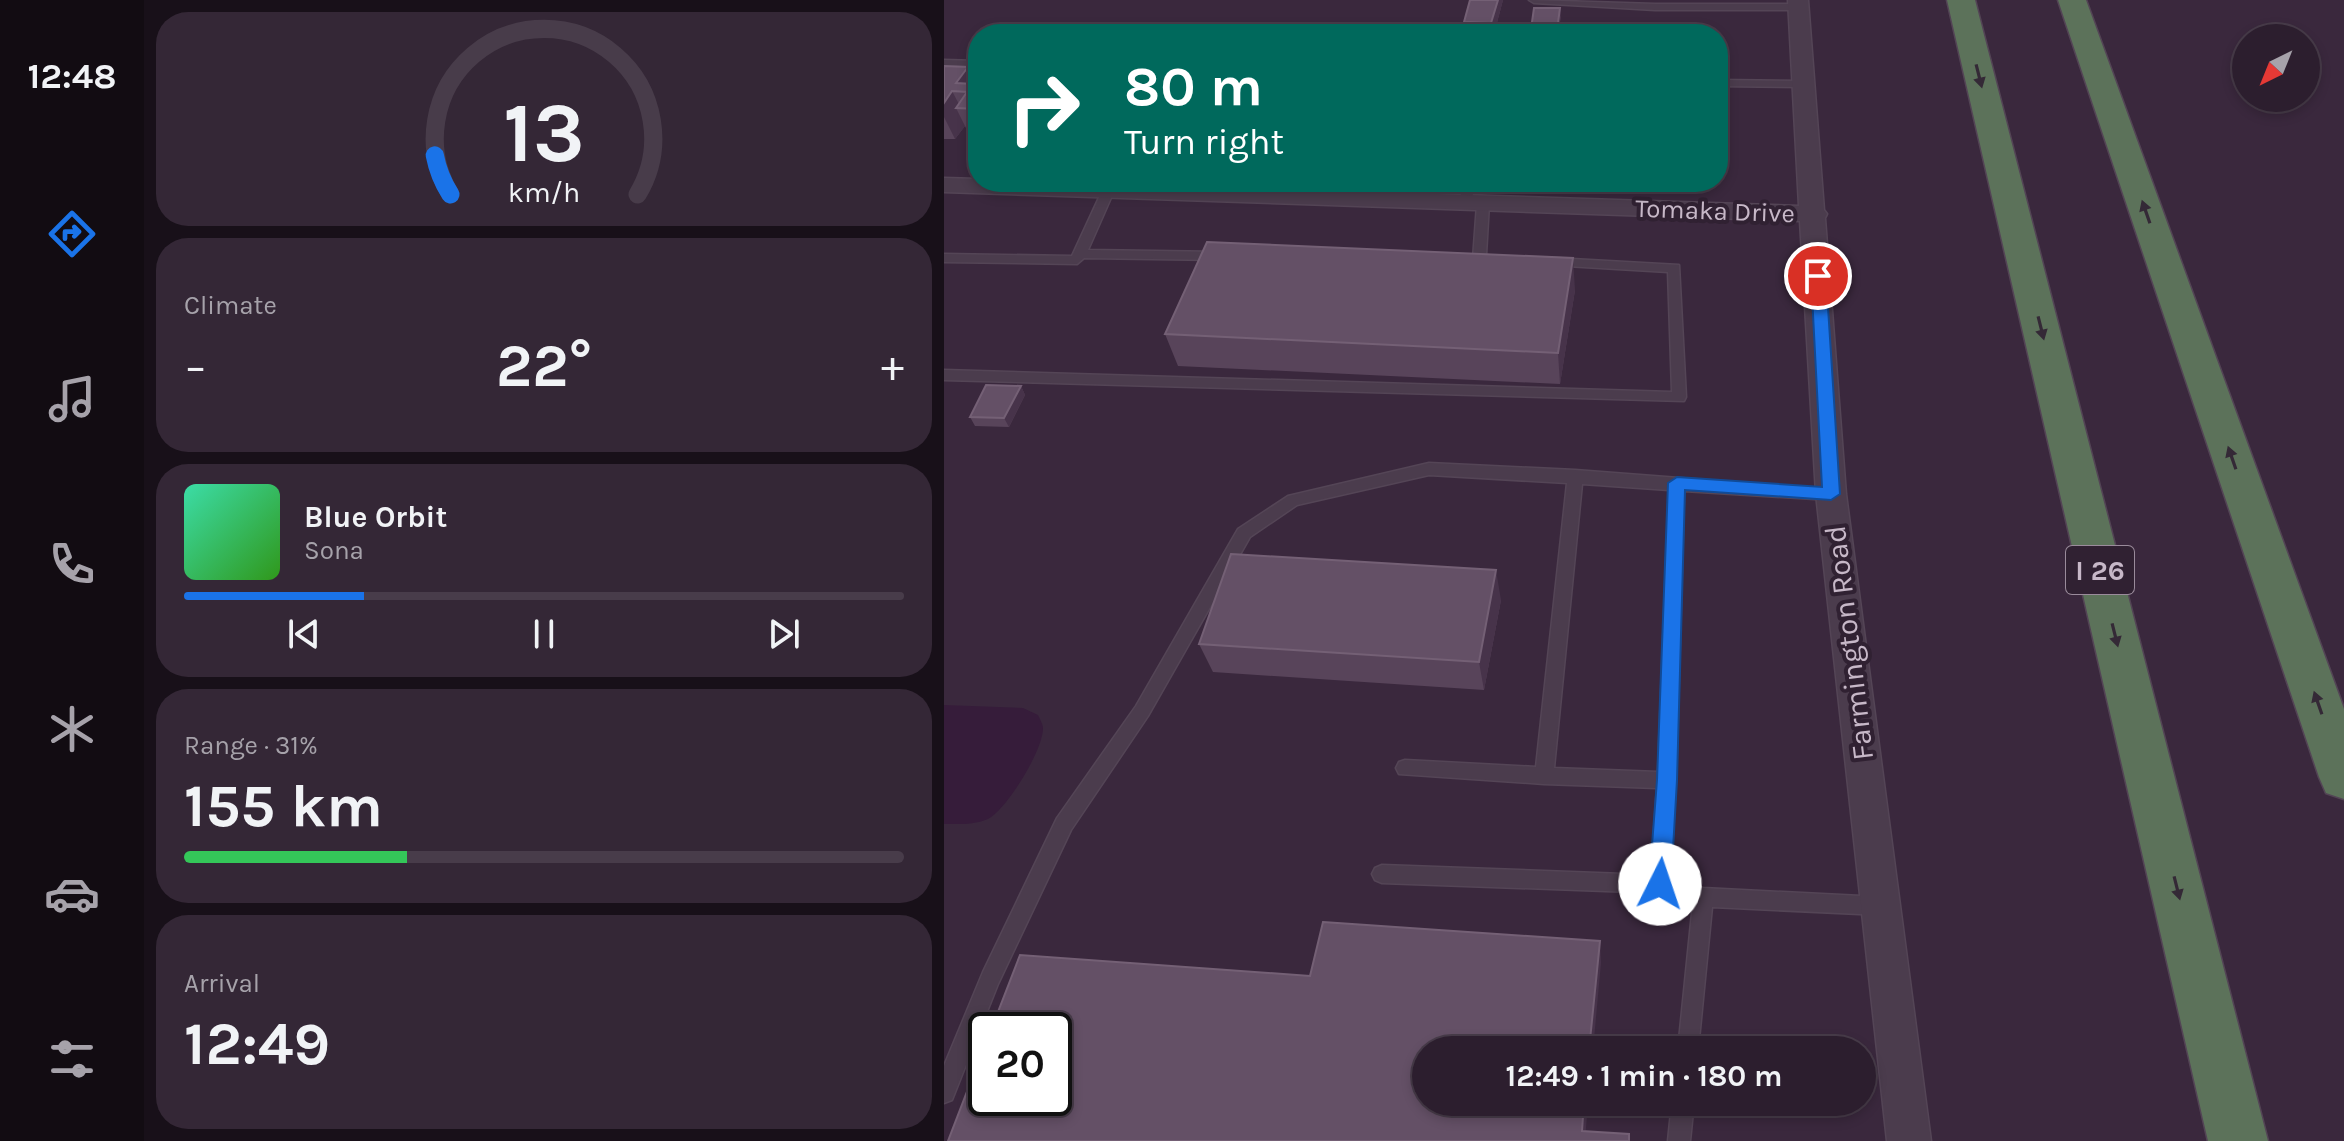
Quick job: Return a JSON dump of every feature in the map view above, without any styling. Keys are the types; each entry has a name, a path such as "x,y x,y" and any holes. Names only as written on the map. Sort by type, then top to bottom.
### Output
{"highway":[{"name":"I 26","path":"1961,0 2238,1141"},
{"path":"2072,0 2344,777"}],"street":[{"name":"Farmington Road","path":"1798,4 1815,214 1831,494 1909,1141"},
{"name":"Tomaka Drive","path":"944,185 968,185"},
{"name":"Tomaka Drive","path":"1169,192 1472,197 1815,214"}],"lane":[{"path":"1534,0 1798,4"},
{"path":"944,63 968,64"},
{"path":"1728,83 1804,84"},
{"path":"944,258 1077,260 1108,192"},
{"path":"1472,197 1479,259"},
{"path":"1080,254 1240,256"},
{"path":"1463,259 1509,261"},
{"path":"944,375 1679,397 1674,268 1539,262"},
{"path":"944,1092 990,979 1064,824 1142,711 1244,533 1293,500 1429,469 1831,494"},
{"path":"1544,776 1575,476"},
{"path":"1660,884 1667,780 1677,483"},
{"path":"1405,768 1667,780"},
{"path":"1382,874 1660,884 1703,897 1881,906"},
{"path":"1689,1036 1703,897"},
{"path":"1679,1141 1682,1116"}],"shaded area":[{"path":"944,705 1023,708 1038,715 1043,726 1038,749 1023,778 1005,804 983,821 944,824"}],"building":[{"path":"1470,0 1498,0 1491,23 1464,22"},
{"path":"1534,8 1560,8 1558,24 1532,24"},
{"path":"944,66 968,67 956,83 968,84 968,109 956,108 967,92 952,91 944,103"},
{"path":"1207,242 1573,258 1558,353 1165,334"},
{"path":"986,385 1021,386 1004,418 970,417"},
{"path":"1231,554 1496,570 1479,662 1199,644"},
{"path":"1323,922 1600,941 1590,1036 1412,1036 1412,1116 1583,1116 1582,1131 1629,1134 1629,1141 948,1141 968,1089 968,1116 1072,1116 1072,1012 998,1012 1020,955 1310,976"}],"route":[{"path":"1660,884 1667,780 1677,483 1831,494 1818,276"}]}
